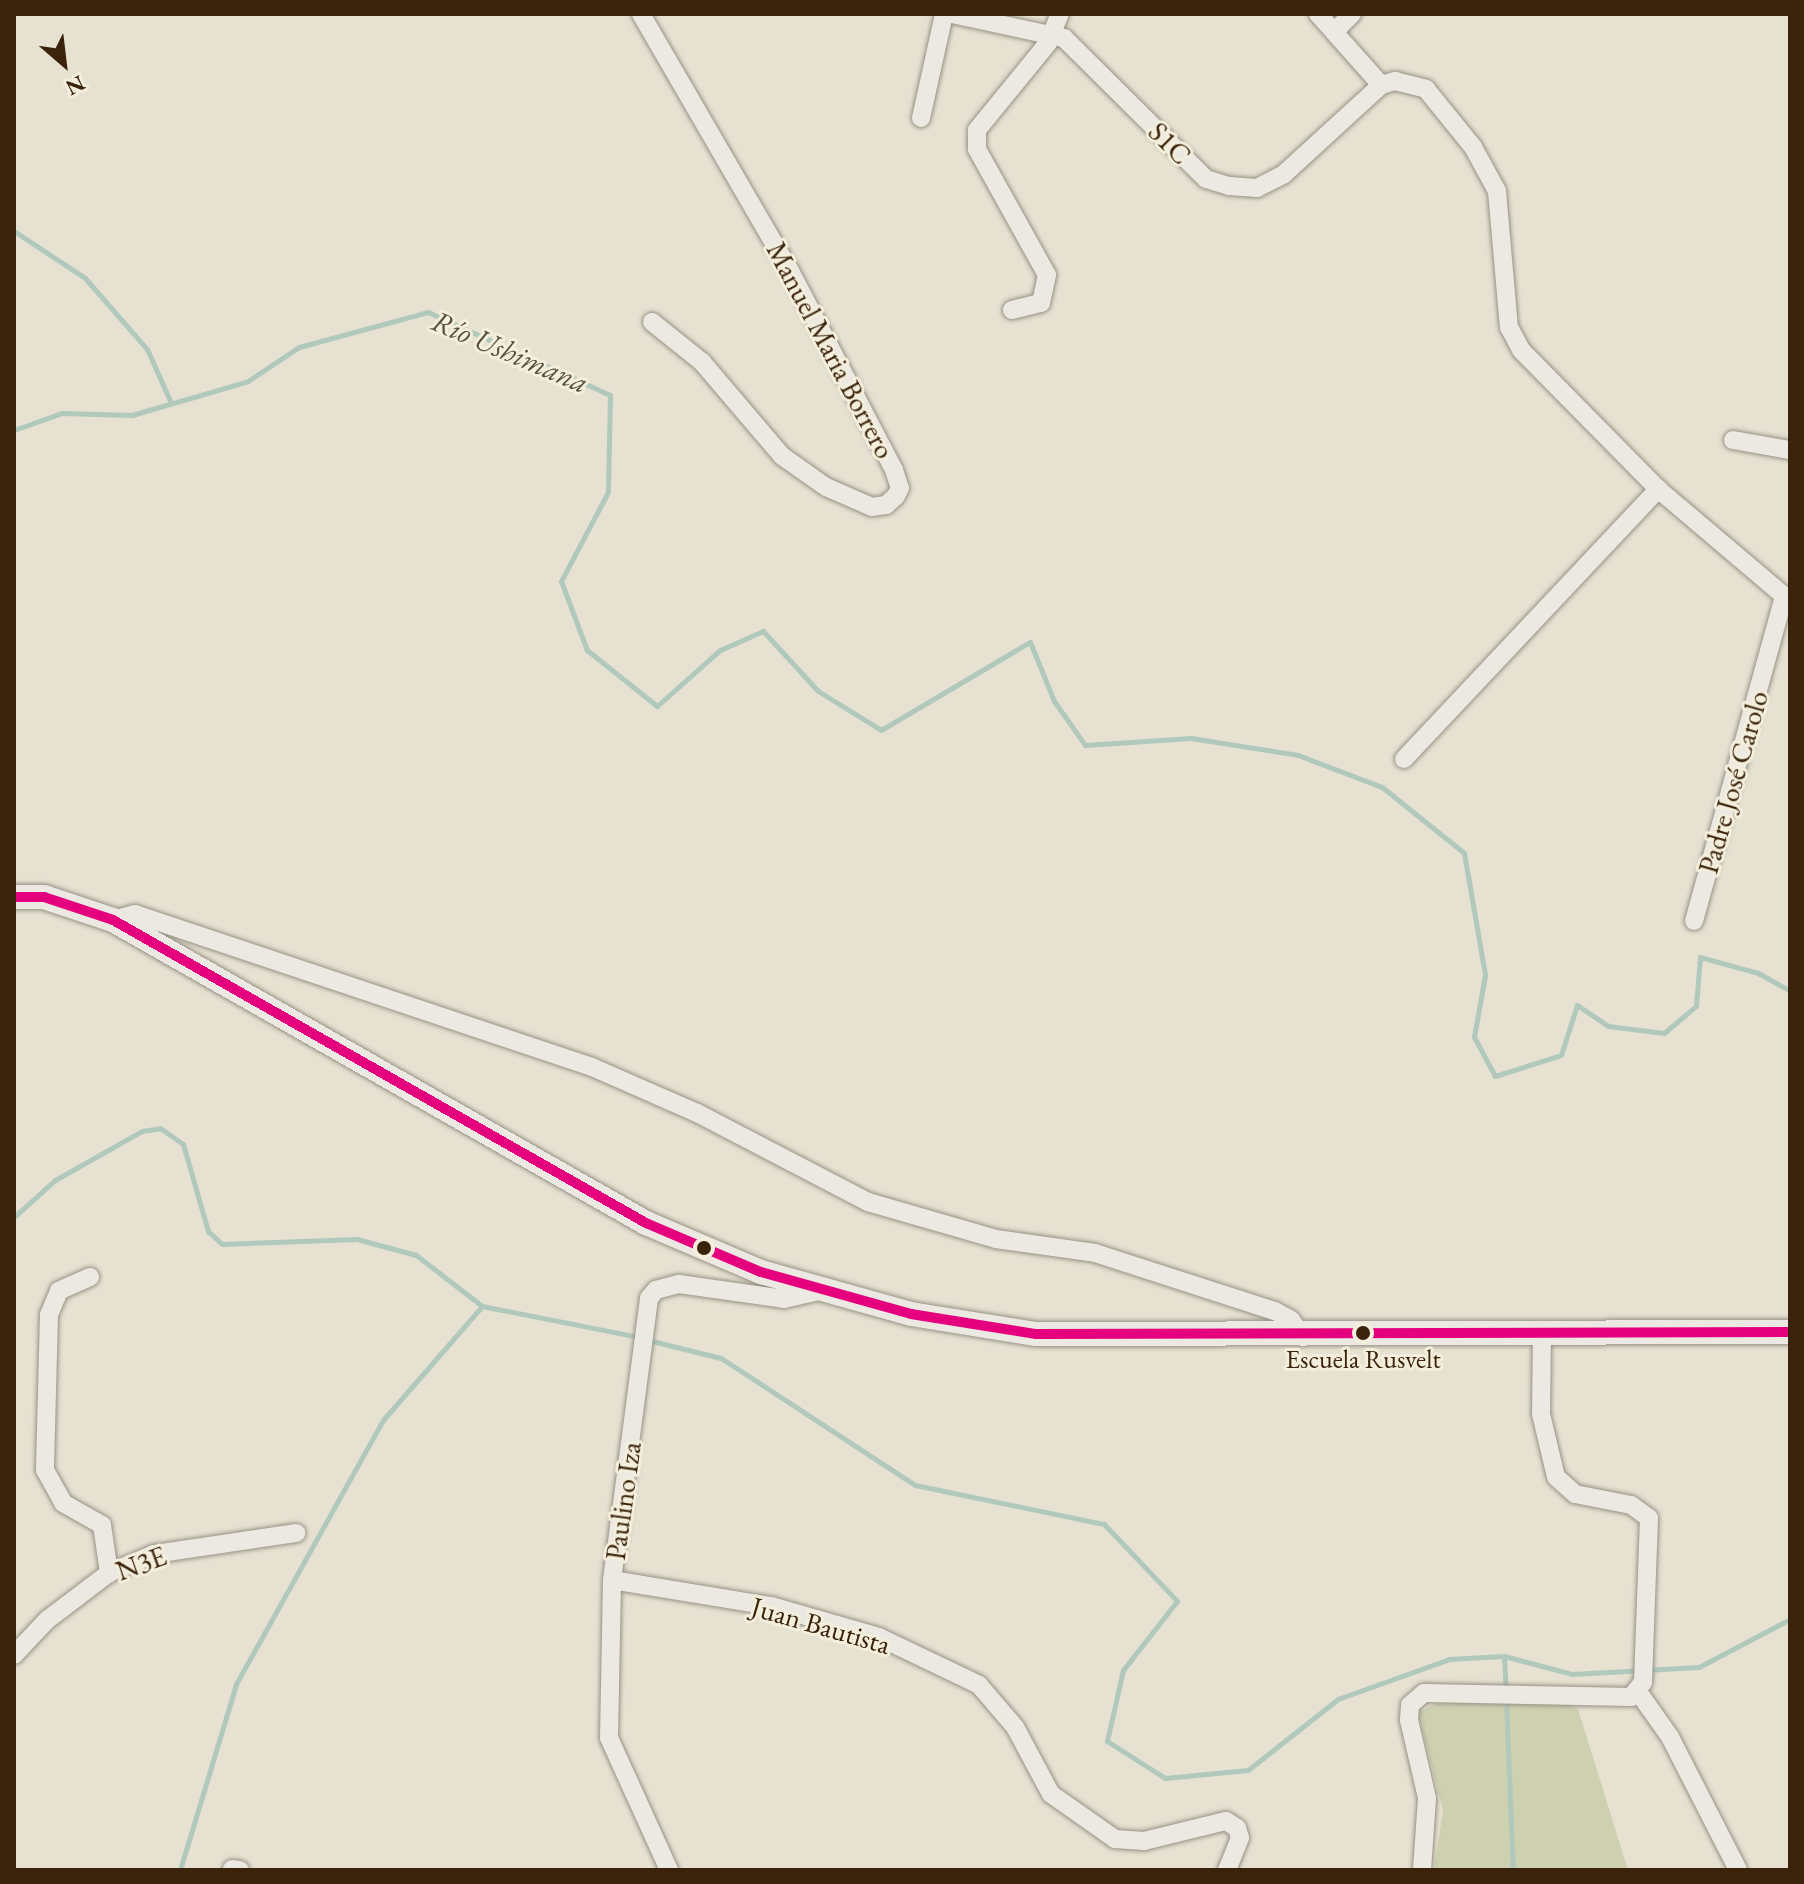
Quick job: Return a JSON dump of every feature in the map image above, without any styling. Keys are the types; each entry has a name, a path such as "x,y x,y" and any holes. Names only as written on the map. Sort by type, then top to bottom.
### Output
{"main road":[{"path":"14,897 44,897 113,920 646,1223 820,1291 911,1314 1036,1334 1303,1337 1790,1332"}],"street":[{"name":"Manuel Maria Borrero","path":"641,14 789,269 894,470 900,488 896,496 886,505 872,507 815,479 782,456 702,362 652,322"},
{"path":"921,118 944,14"},
{"path":"952,14 1057,23"},
{"path":"1318,14 1381,85 1395,81 1426,89 1473,147 1497,191 1509,327 1521,350 1658,489 1787,599"},
{"path":"1334,32 1352,14"},
{"path":"1012,310 1041,303 1047,275 977,149 977,130 1057,23"},
{"name":"S1C","path":"1057,23 1206,179 1229,186 1257,188 1284,174 1381,85"},
{"path":"1733,440 1790,450"},
{"path":"1404,759 1658,489"},
{"name":"Padre José Carolo","path":"1694,921 1787,599"},
{"path":"113,920 135,914 592,1067 697,1113 868,1202 996,1239 1095,1253 1137,1266 1275,1311 1291,1320 1303,1337"},
{"path":"90,1277 59,1291 49,1315 45,1470 63,1503 102,1525 109,1573"},
{"name":"Paulino Iza","path":"669,1870 609,1738 612,1580 649,1298 656,1290 679,1284 784,1299 820,1291"},
{"path":"1542,1334 1541,1414 1556,1477 1575,1494 1631,1505 1649,1518 1641,1688 1670,1737 1738,1870"},
{"name":"N3E","path":"14,1655 47,1620 109,1573 154,1554 296,1533"},
{"name":"Juan Bautista","path":"612,1580 771,1606 879,1637 979,1685 1015,1727 1051,1794 1115,1839 1144,1841 1226,1821 1240,1838 1227,1870"},
{"path":"1422,1870 1427,1798 1409,1720 1410,1705 1424,1693 1641,1688"},
{"path":"232,1869 240,1870"}],"green space":[{"path":"1466,1688 1530,1688 1578,1709 1628,1870 1434,1870 1443,1810 1418,1713"}],"waterway":[{"name":"Río Ushimana","path":"14,231 85,278 147,349 171,403"},
{"name":"Río Ushimana","path":"14,430 62,413 132,415 248,381 299,347 428,312 610,395 608,492 561,581 587,650 657,706 720,650 763,631 818,691 881,730 1030,642 1054,701 1085,745 1191,738 1298,755 1382,787 1464,853 1485,975 1474,1037 1495,1076 1561,1055 1577,1005 1608,1026 1664,1033 1696,1006 1700,957 1758,973 1790,991"},
{"path":"14,1217 55,1180 142,1131 160,1128 183,1144 208,1231 222,1244 357,1239 416,1255 482,1306 638,1337"},
{"path":"180,1870 236,1684 383,1420 482,1306"},
{"path":"648,1340 721,1358 915,1485 1104,1524 1177,1601 1123,1670 1107,1741 1165,1778 1248,1770 1338,1699 1449,1659 1504,1656 1572,1674 1699,1667 1790,1619"},
{"path":"1504,1656 1506,1689"},
{"path":"1506,1699 1513,1870"}],"transit line":[{"path":"14,897 44,897 113,920 646,1223 761,1272 911,1314 1036,1334 1790,1332"}],"place":[{"name":"Escuela Rusvelt","path":"1363,1333"}]}
